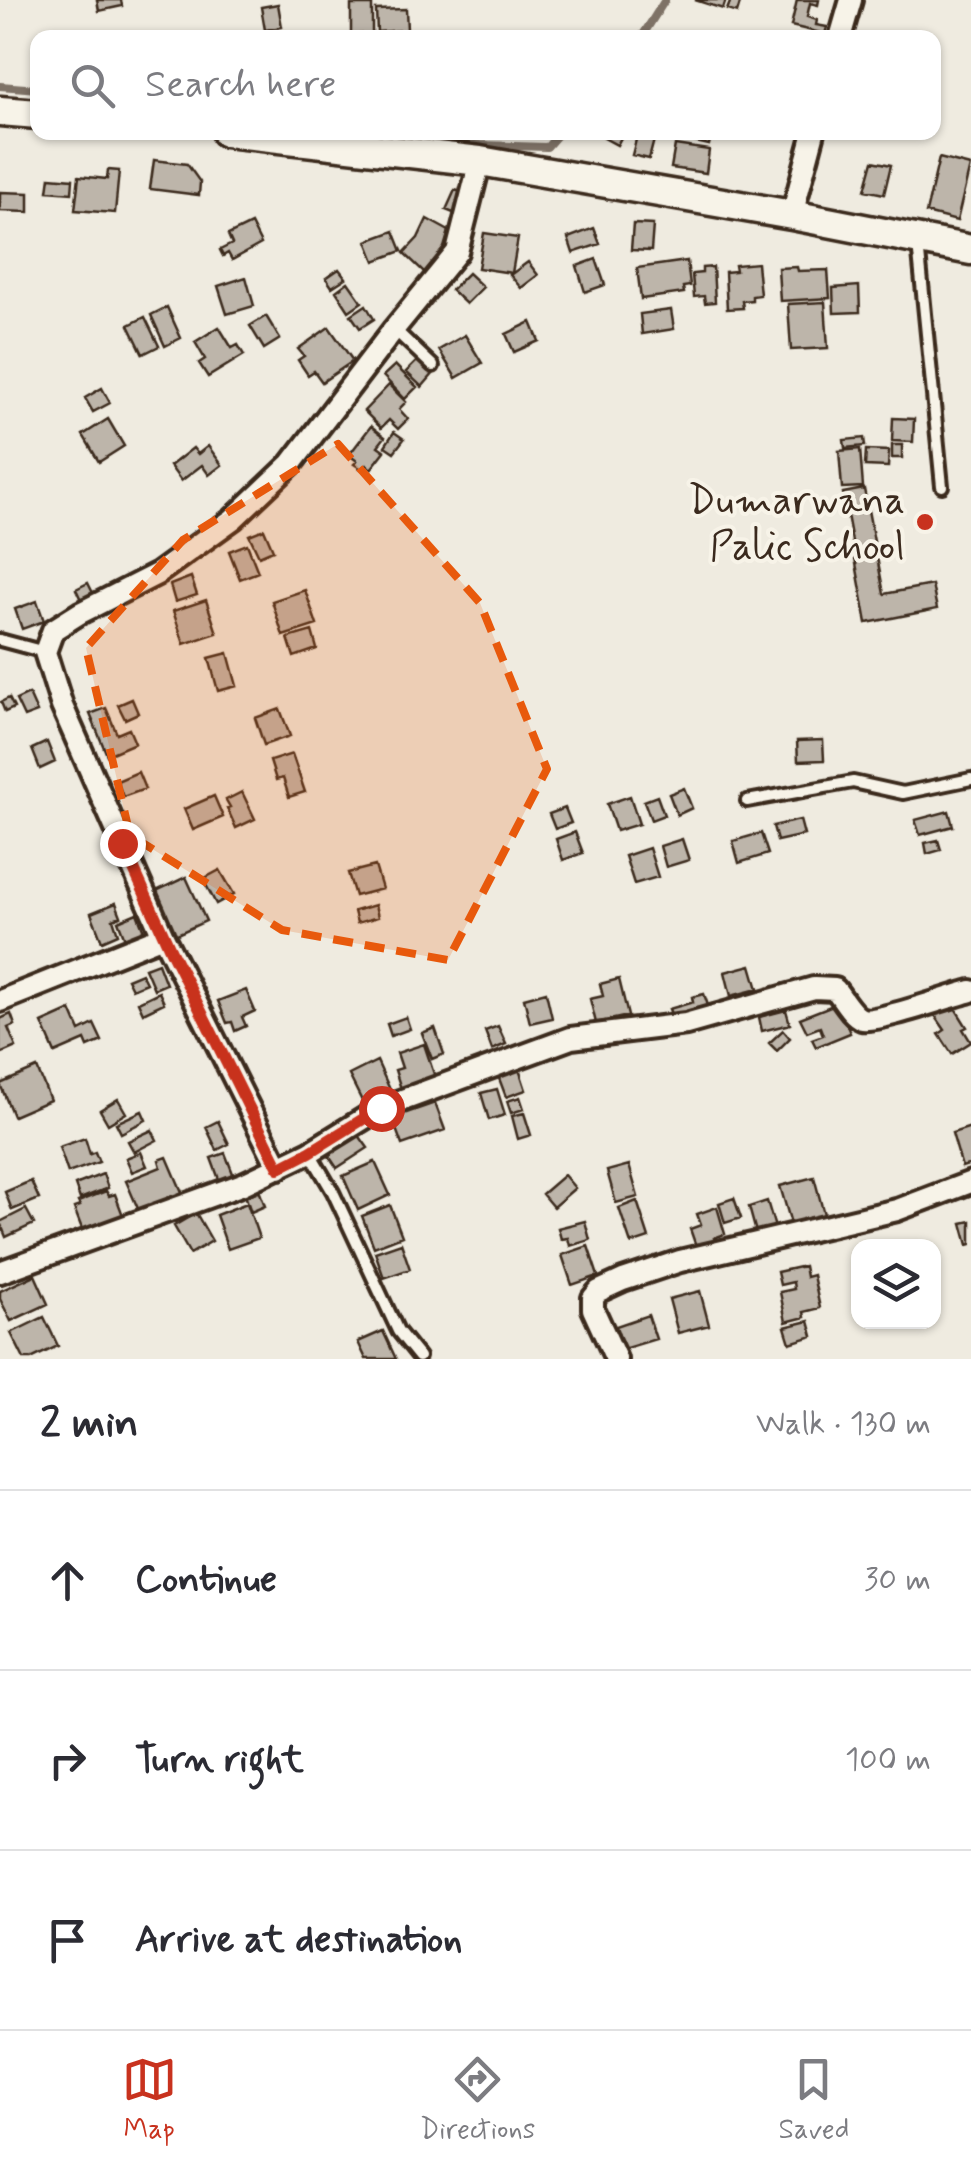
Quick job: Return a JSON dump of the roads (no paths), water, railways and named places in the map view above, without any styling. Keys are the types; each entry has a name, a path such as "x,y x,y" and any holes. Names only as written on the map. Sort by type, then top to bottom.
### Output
{"main road":[{"path":"0,111 30,113"},
{"path":"294,140 480,162 971,250"}],"street":[{"path":"842,30 851,0"},
{"path":"792,215 812,140"},
{"path":"279,1168 163,936 62,706 45,652 53,630 157,574 233,518 291,464 457,252 480,162"},
{"path":"0,1001 163,936"},
{"path":"0,1272 243,1184 310,1152 381,1108 571,1038 686,1024 814,988 835,989 863,1020 886,1018 971,991"},
{"path":"616,1359 594,1309 593,1298 599,1291 680,1261 882,1214 971,1182"}],"lane":[{"path":"918,240 942,486"},
{"path":"394,328 433,366"},
{"path":"0,640 45,652"},
{"path":"747,801 853,782 902,793 971,779"},
{"path":"310,1152 398,1331 419,1357"}],"waterway":[{"path":"646,30 665,0"},
{"path":"0,86 30,88"},
{"path":"446,140 547,147 553,140"}],"place":[{"name":"Dumarwana Palic School","path":"925,522"}]}
